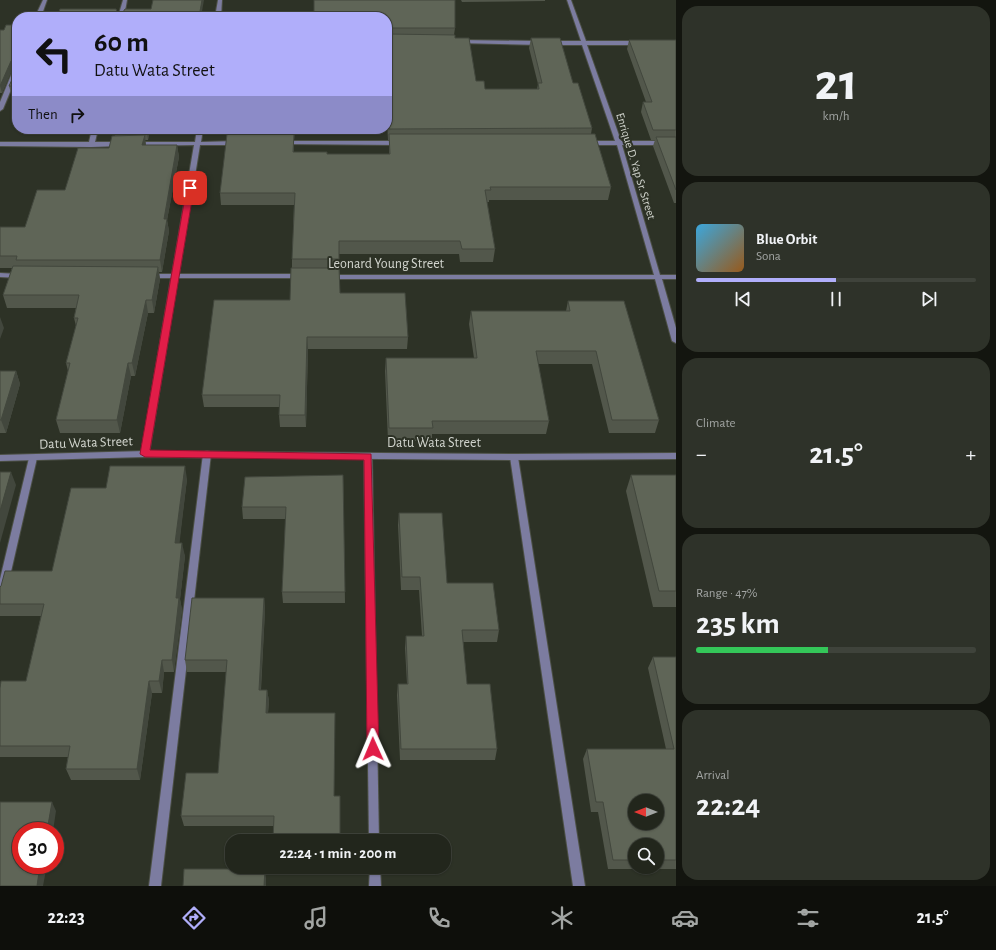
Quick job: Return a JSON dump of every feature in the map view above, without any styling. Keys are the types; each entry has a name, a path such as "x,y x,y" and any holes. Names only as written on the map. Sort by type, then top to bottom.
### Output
{"street":[{"path":"40,12 45,0"},
{"path":"122,12 125,0"},
{"path":"219,12 220,0"},
{"name":"Enrique D. Yap Sr. Street","path":"569,0 619,143 676,341"},
{"path":"450,42 645,43"},
{"path":"0,109 12,80"},
{"path":"91,145 94,134"},
{"path":"145,454 199,134"},
{"path":"0,144 91,145 245,143"},
{"path":"277,143 404,143"},
{"path":"579,143 676,143"},
{"path":"0,276 24,276"},
{"name":"Leonard Young Street","path":"143,276 310,276"},
{"name":"Leonard Young Street","path":"317,276 676,277"},
{"name":"Datu Wata Street","path":"0,458 145,454 514,457 676,456"},
{"path":"155,886 208,454"},
{"path":"368,456 374,834"},
{"path":"514,457 579,886"},
{"path":"0,598 33,458"},
{"path":"375,874 375,886"}],"building":[{"path":"153,0 202,0 200,12 123,12 125,9 151,9"},
{"path":"314,0 455,0 455,28 392,28 392,12 314,12"},
{"path":"60,9 116,9 117,12 59,12"},
{"path":"6,25 12,25 12,60 0,86 0,30 4,30"},
{"path":"392,34 455,35 455,38 469,38 476,81 484,81 485,89 539,89 538,83 542,83 531,38 560,38 573,83 578,83 592,128 392,129"},
{"path":"629,40 676,40 676,130 653,130 643,102 652,102"},
{"path":"227,134 294,134 293,152 327,152 327,154 390,154 389,134 595,134 611,187 490,187 491,190 485,190 495,249 462,249 460,241 339,241 339,259 292,259 295,193 220,193"},
{"path":"145,135 142,145 177,145 164,219 167,219 160,260 16,260 17,256 0,256 0,227 25,227 37,190 65,190 78,148 109,148 112,136"},
{"path":"656,137 676,137 676,190"},
{"path":"13,266 158,267 152,300 146,300 132,363 128,363 117,420 56,420 70,363 66,363 78,318 74,318 79,295 3,295"},
{"path":"291,268 339,268 340,293 405,293 408,337 307,337 305,415 279,415 280,395 202,395 214,300 290,300"},
{"path":"568,301 624,301 659,420 612,420 596,351 536,351 549,421 432,421 433,428 389,428 386,358 477,358 471,311 570,311"},
{"path":"0,371 16,371 1,420 0,420"},
{"path":"110,466 185,466 175,543 182,543 176,598 179,598 172,660 162,660 159,681 149,681 137,769 66,769 70,746 0,746 1,681 26,681 44,604 0,604 0,587 5,571 52,571 71,488 106,488"},
{"path":"0,472 11,472 0,511"},
{"path":"343,475 345,592 282,592 286,507 242,507 245,477"},
{"path":"631,475 676,475 676,591 659,591"},
{"path":"399,513 442,513 447,583 493,583 499,630 462,630 467,684 490,684 497,749 401,749 398,684 408,684 406,636 424,636 420,577 402,577"},
{"path":"192,598 264,598 259,690 267,690 266,713 335,713 334,796 340,796 340,834 273,834 274,816 181,816 186,773 218,773 227,660 185,660"},
{"path":"653,657 676,657 676,860 664,860 664,838 628,838 628,860 613,860 603,802 596,802 587,749 674,749"},
{"path":"0,802 52,802 49,822 12,822 12,874 39,874 37,886 0,886"},
{"path":"184,869 225,869 225,874 265,874 264,886 183,886"}],"route":[{"path":"190,188 145,454 368,456 373,749"}]}
